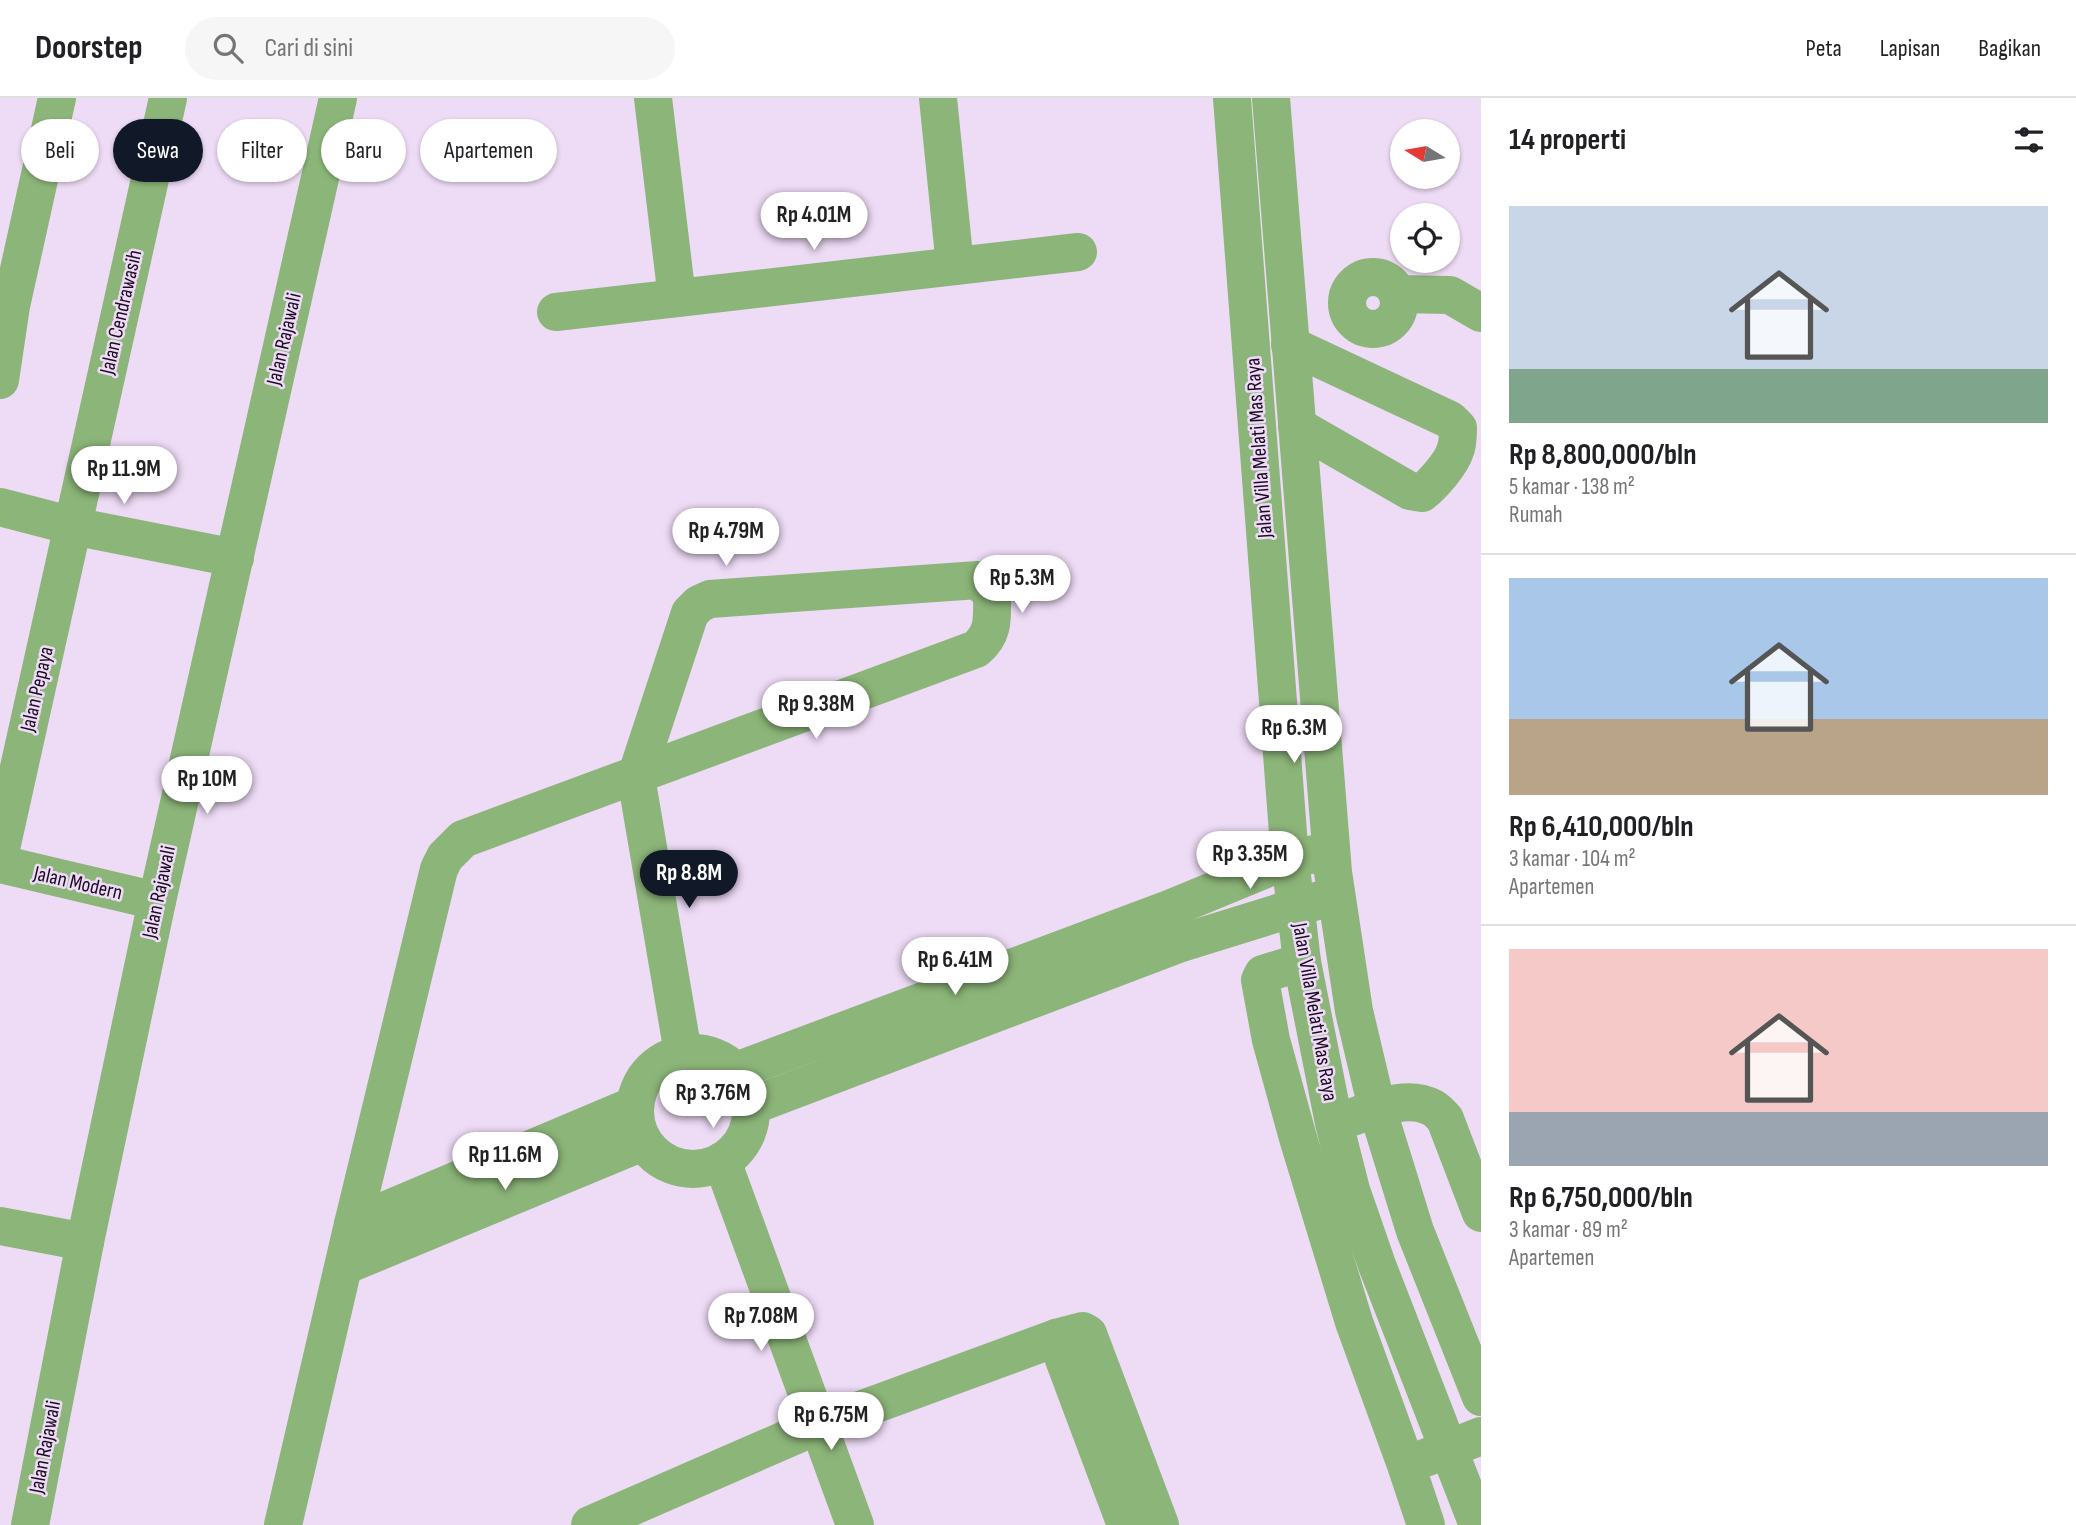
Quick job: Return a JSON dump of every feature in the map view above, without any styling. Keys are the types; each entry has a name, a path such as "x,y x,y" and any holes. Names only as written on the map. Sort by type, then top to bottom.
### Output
{"street":[{"path":"0,380 11,306 57,98"},
{"name":"Jalan Cendrawasih","path":"73,526 168,98"},
{"name":"Jalan Rajawali","path":"30,1525 85,1242 157,901 338,98"},
{"path":"653,98 677,298"},
{"path":"938,98 955,266"},
{"name":"Jalan Villa Melati Mas Raya","path":"1232,98 1290,859 1302,962 1334,1123 1351,1190 1392,1306 1464,1443 1478,1525"},
{"name":"Jalan Villa Melati Mas Raya","path":"1271,98 1331,850 1354,1012 1377,1108 1415,1231 1481,1396"},
{"path":"556,312 1078,252"},
{"path":"1398,294 1450,295 1481,313"},
{"path":"1290,345 1450,420 1458,428 1455,453 1422,494 1410,491 1297,426"},
{"path":"0,507 73,526 235,558"},
{"name":"Jalan Pepaya","path":"0,853 73,526"},
{"path":"284,1525 439,869 446,857 463,839 636,776 976,649 985,641 992,627 992,594 978,580 710,599 699,604 690,613 636,776 683,1053"},
{"path":"736,1071 1169,909 1290,859 1331,850"},
{"name":"Jalan Modern","path":"0,864 157,901"},
{"path":"751,1106 1181,943 1336,896"},
{"path":"1302,962 1263,974 1260,980 1271,1040 1354,1321 1426,1525"},
{"path":"683,1053 702,1053 720,1059 736,1071 746,1087 751,1106 749,1125 741,1143 722,1161 692,1169 673,1166 657,1156 643,1142 636,1124 635,1105 639,1087 650,1071 666,1059 683,1053"},
{"path":"1298,1138 1398,1102 1433,1108 1445,1119 1481,1213"},
{"path":"353,1224 635,1105"},
{"path":"344,1266 643,1142"},
{"path":"722,1161 855,1525"},
{"path":"0,1226 85,1242"},
{"path":"1354,1321 1392,1306"},
{"path":"590,1525 819,1425 1078,1331 1088,1334 1160,1525"},
{"path":"1056,1338 1126,1525"},
{"path":"1406,1465 1464,1443"}]}
